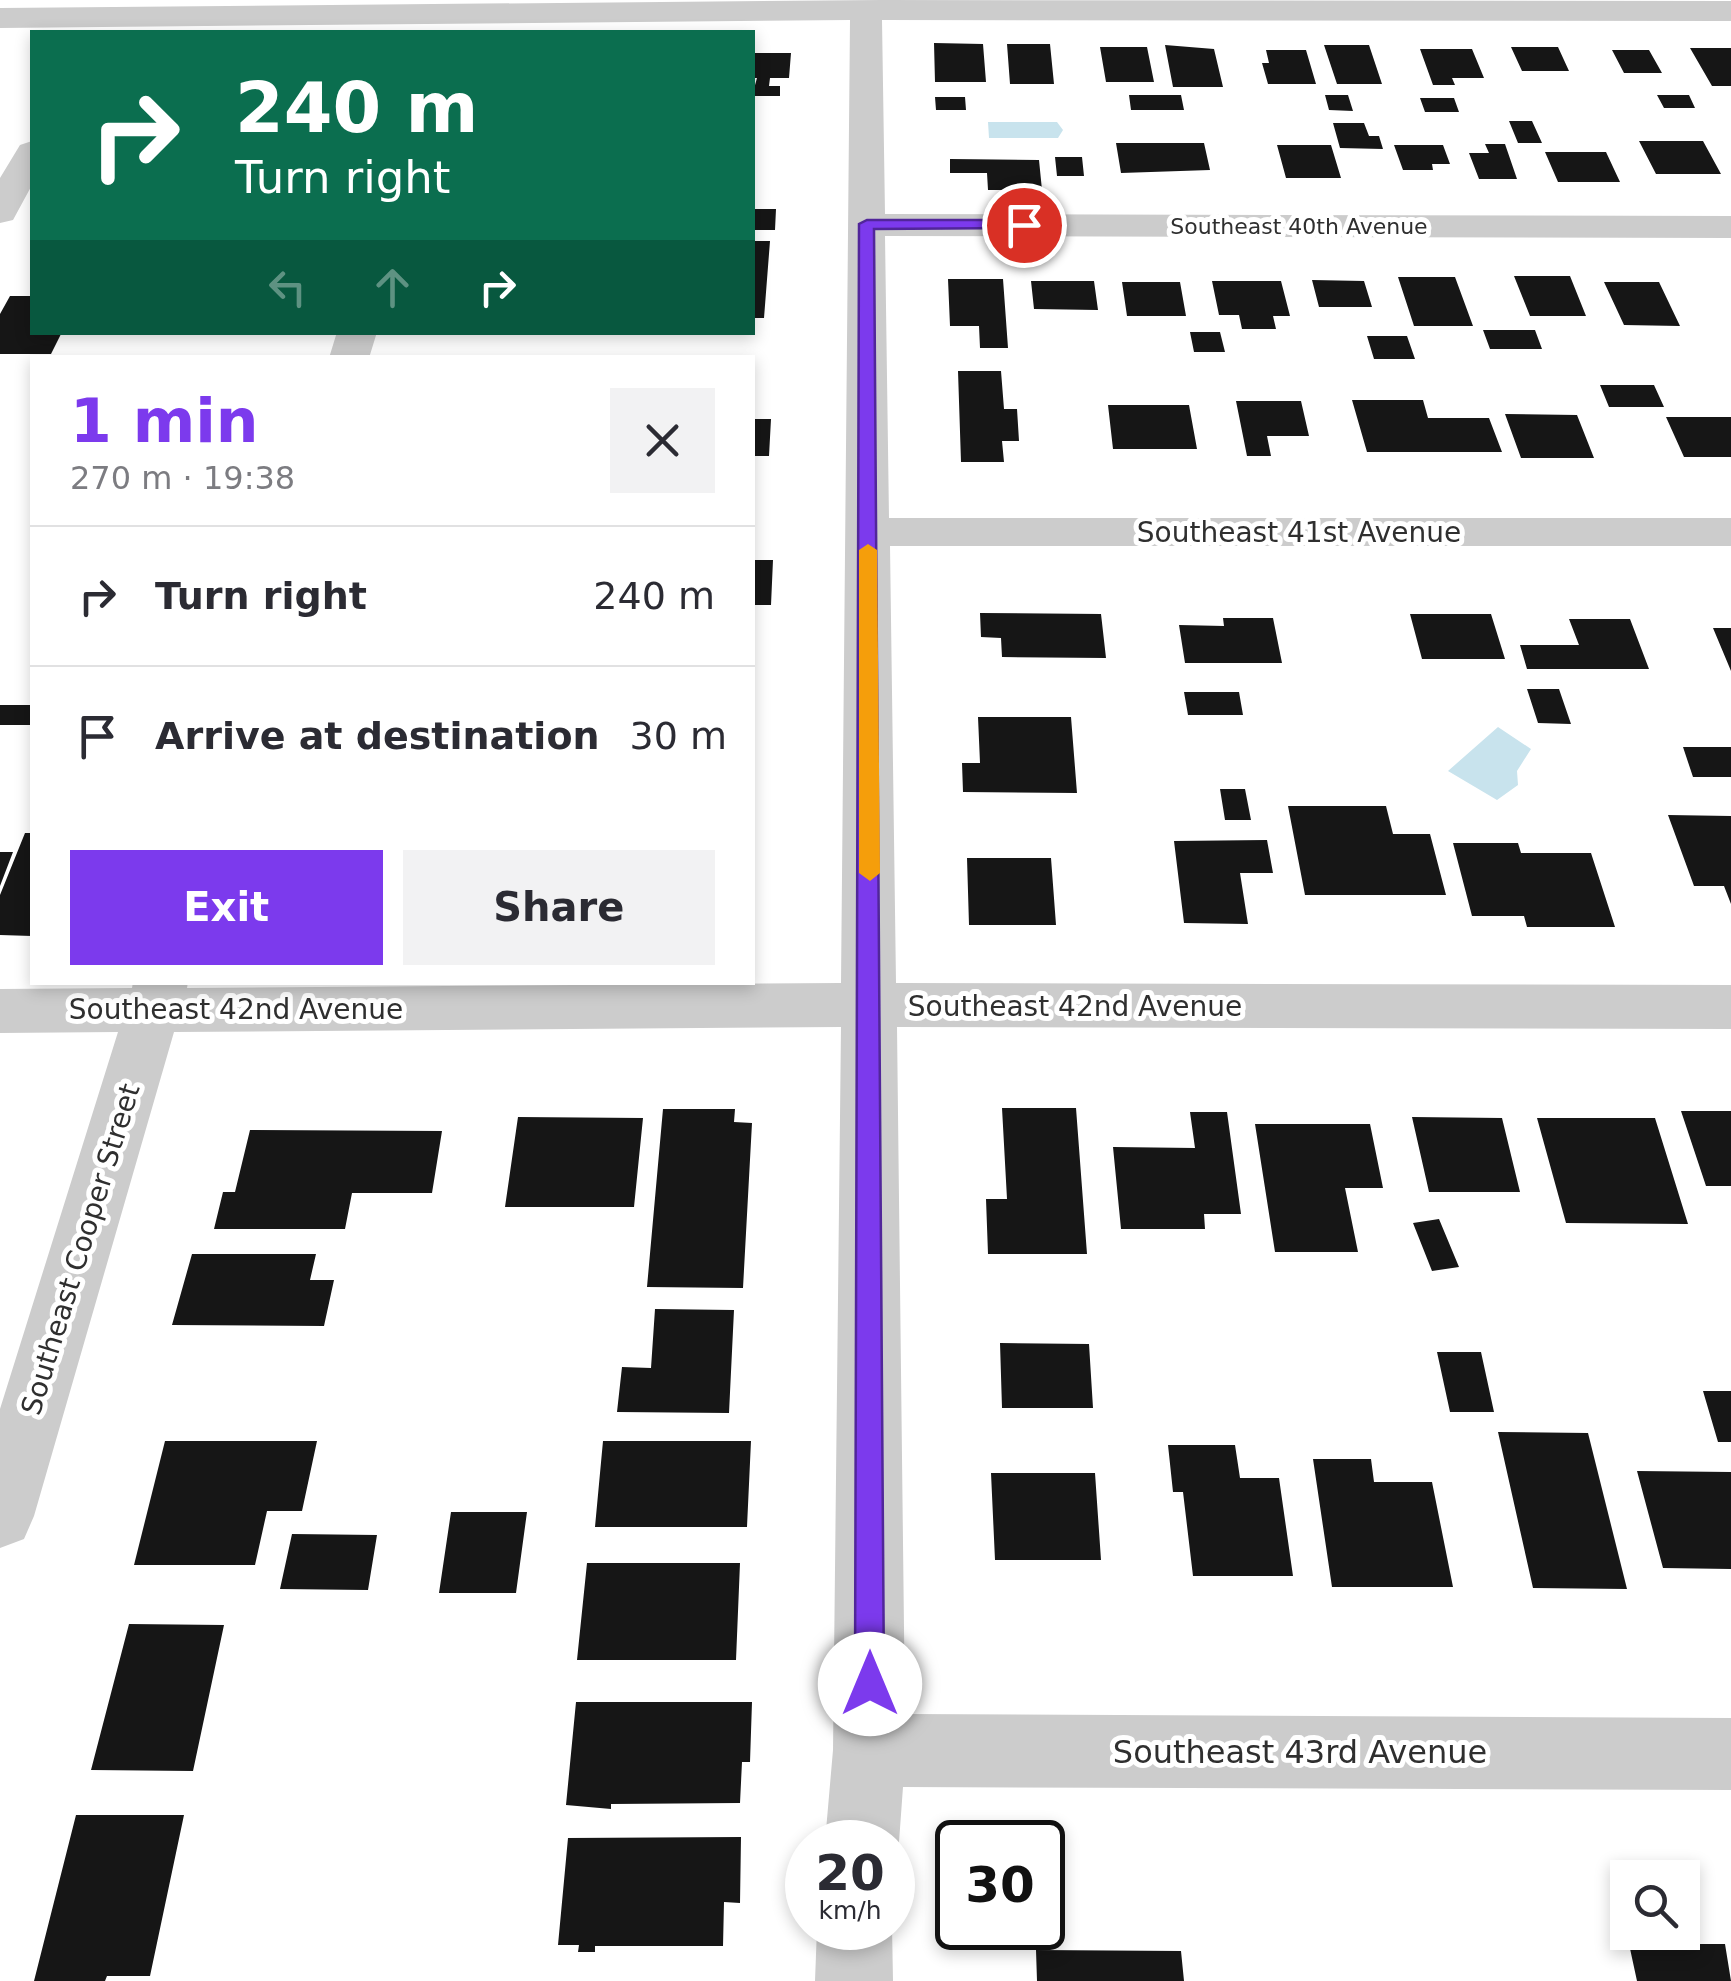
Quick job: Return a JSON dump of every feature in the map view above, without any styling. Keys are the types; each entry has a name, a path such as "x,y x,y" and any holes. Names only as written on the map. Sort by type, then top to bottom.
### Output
{"street":[{"path":"864,1820 869,1750 870,1005 866,5"},
{"path":"0,18 101,25 654,6 866,5 1731,11"},
{"path":"0,212 30,156"},
{"name":"Southeast 40th Avenue","path":"867,224 1731,227"},
{"name":"Southeast 41st Avenue","path":"868,532 1731,532"},
{"name":"Southeast 42nd Avenue","path":"0,1011 157,996 870,1005 1731,1007"},
{"name":"Southeast Cooper Street","path":"0,1516 157,996"},
{"name":"Southeast 43rd Avenue","path":"869,1750 1731,1754"},
{"path":"854,1981 855,1950"}],"water":[{"path":"988,122 1057,122 1063,130 1058,138 989,138"},
{"path":"1498,727 1531,749 1517,771 1518,785 1497,800 1448,771"}],"building":[{"path":"934,43 983,44 986,82 935,82"},
{"path":"1007,44 1050,44 1054,84 1010,84"},
{"path":"1165,45 1214,49 1223,87 1173,87"},
{"path":"1324,45 1369,45 1382,84 1337,84"},
{"path":"1100,47 1147,47 1154,82 1106,82"},
{"path":"1511,47 1558,47 1569,71 1522,71"},
{"path":"1690,48 1731,48 1731,86 1712,86"},
{"path":"1420,49 1472,49 1484,78 1452,78 1455,85 1433,85"},
{"path":"1266,50 1306,50 1316,84 1268,84 1262,63 1269,63"},
{"path":"1612,50 1649,50 1662,73 1624,73"},
{"path":"755,53 791,53 789,78 770,78 769,86 780,86 780,96 755,96"},
{"path":"1129,95 1181,95 1184,110 1131,110"},
{"path":"1325,95 1348,95 1353,111 1329,110"},
{"path":"1657,95 1689,95 1695,108 1664,108"},
{"path":"935,97 965,97 966,110 936,110"},
{"path":"1420,98 1454,98 1459,112 1425,112"},
{"path":"1509,121 1532,121 1542,143 1518,143"},
{"path":"1333,123 1364,123 1369,136 1379,136 1383,149 1340,148"},
{"path":"1639,141 1703,141 1721,174 1656,174"},
{"path":"1116,143 1204,143 1210,170 1121,173"},
{"path":"1485,144 1505,144 1517,179 1479,179 1469,153 1489,153"},
{"path":"1277,145 1331,145 1341,178 1286,178"},
{"path":"1394,145 1443,145 1450,164 1432,164 1433,170 1403,170"},
{"path":"1545,152 1606,152 1620,182 1558,182"},
{"path":"1055,157 1082,157 1084,176 1057,176"},
{"path":"950,159 1039,160 1042,190 988,190 987,173 950,173"},
{"path":"755,209 776,209 775,230 755,230"},
{"path":"755,241 770,241 764,318 755,318"},
{"path":"1514,276 1570,276 1586,316 1530,316"},
{"path":"1398,277 1455,277 1473,326 1414,326"},
{"path":"948,279 1003,279 1008,348 980,348 979,326 950,326"},
{"path":"1312,280 1364,281 1372,307 1319,307"},
{"path":"1031,281 1094,281 1098,310 1034,309"},
{"path":"1212,281 1281,281 1290,316 1273,316 1276,329 1242,329 1239,315 1219,315"},
{"path":"1122,282 1180,282 1186,316 1127,316"},
{"path":"1604,282 1659,282 1680,326 1624,325"},
{"path":"10,296 30,296 30,335 60,335 51,354 0,354 0,314"},
{"path":"1483,330 1535,330 1542,349 1490,349"},
{"path":"1190,332 1220,332 1225,352 1194,352"},
{"path":"1367,336 1407,336 1415,359 1374,359"},
{"path":"958,371 1001,371 1004,409 1017,409 1019,441 1002,441 1004,462 961,462"},
{"path":"1600,385 1654,385 1664,407 1609,407"},
{"path":"1352,400 1423,400 1428,418 1489,418 1502,452 1367,452"},
{"path":"1236,401 1301,401 1309,436 1267,436 1271,456 1247,456"},
{"path":"1108,405 1189,405 1197,449 1113,449"},
{"path":"1505,414 1577,415 1594,458 1521,458"},
{"path":"1666,417 1731,417 1731,457 1684,457"},
{"path":"755,419 771,419 769,456 755,456"},
{"path":"755,560 773,560 771,605 755,605"},
{"path":"980,613 1101,614 1106,658 1002,657 1001,638 981,637"},
{"path":"1410,614 1491,614 1505,659 1422,659"},
{"path":"1223,618 1273,618 1282,663 1185,663 1179,625 1224,626"},
{"path":"1569,619 1630,619 1649,669 1527,669 1520,645 1579,645"},
{"path":"1713,628 1731,628 1731,671"},
{"path":"1527,689 1559,689 1571,724 1538,723"},
{"path":"1184,692 1239,692 1243,715 1188,715"},
{"path":"0,705 30,705 30,725 0,725"},
{"path":"978,717 1071,717 1077,793 963,792 962,763 980,763"},
{"path":"1683,747 1731,747 1731,777 1693,777"},
{"path":"1220,789 1245,789 1251,820 1225,820"},
{"path":"1288,806 1386,806 1393,834 1430,834 1446,895 1305,895"},
{"path":"1668,815 1731,816 1731,904 1724,886 1694,886"},
{"path":"25,833 30,833 30,936 0,935 0,895"},
{"path":"1267,840 1273,873 1240,873 1248,924 1184,923 1174,841"},
{"path":"1453,843 1518,843 1521,853 1591,853 1615,927 1527,927 1524,916 1472,916"},
{"path":"0,852 13,852 0,886"},
{"path":"967,858 1051,858 1056,925 969,925"},
{"path":"1002,1108 1076,1108 1087,1254 988,1254 986,1199 1007,1199"},
{"path":"663,1109 735,1109 734,1122 752,1123 743,1288 647,1287"},
{"path":"1681,1111 1731,1111 1731,1186 1706,1186"},
{"path":"1190,1112 1227,1112 1241,1214 1204,1214 1205,1229 1121,1229 1113,1147 1195,1148"},
{"path":"518,1117 643,1118 634,1207 505,1207"},
{"path":"1412,1117 1502,1118 1520,1192 1429,1192"},
{"path":"1537,1118 1655,1118 1688,1224 1566,1223"},
{"path":"1255,1124 1370,1124 1383,1188 1345,1188 1358,1252 1275,1252"},
{"path":"250,1130 442,1131 432,1193 352,1193 345,1229 214,1229 223,1192 235,1192"},
{"path":"1439,1219 1459,1267 1432,1271 1413,1223"},
{"path":"192,1254 316,1254 310,1280 334,1280 324,1326 172,1325"},
{"path":"655,1309 734,1310 729,1413 617,1412 622,1367 651,1368"},
{"path":"1000,1343 1089,1344 1093,1408 1002,1408"},
{"path":"1437,1352 1481,1352 1494,1412 1450,1412"},
{"path":"1703,1391 1731,1391 1731,1442 1718,1442"},
{"path":"1498,1432 1588,1433 1627,1589 1533,1588"},
{"path":"165,1441 317,1441 302,1511 267,1511 255,1565 134,1565"},
{"path":"603,1441 751,1441 747,1527 595,1527"},
{"path":"1168,1445 1235,1445 1240,1478 1279,1478 1293,1576 1193,1576 1183,1492 1173,1492"},
{"path":"1313,1459 1371,1459 1374,1482 1432,1482 1453,1587 1332,1587"},
{"path":"1637,1471 1731,1472 1731,1569 1663,1568"},
{"path":"991,1473 1095,1473 1101,1560 995,1560"},
{"path":"451,1512 527,1512 516,1593 439,1593"},
{"path":"292,1534 377,1535 368,1590 280,1589"},
{"path":"587,1563 740,1563 736,1660 577,1660"},
{"path":"129,1624 224,1625 193,1771 91,1770"},
{"path":"576,1702 752,1702 750,1762 742,1762 740,1803 611,1804 611,1809 566,1805"},
{"path":"76,1815 184,1815 150,1976 107,1976 105,1981 34,1981"},
{"path":"741,1837 740,1903 724,1902 723,1946 595,1946 595,1952 578,1952 579,1945 558,1945 568,1838"},
{"path":"1700,1944 1725,1944 1731,1981 1637,1981 1630,1950 1700,1950"},
{"path":"1036,1950 1181,1951 1184,1981 1037,1981"}],"slow traffic":[{"path":"868,550 870,873"}],"route":[{"path":"870,1684 867,224 1024,225"}]}
